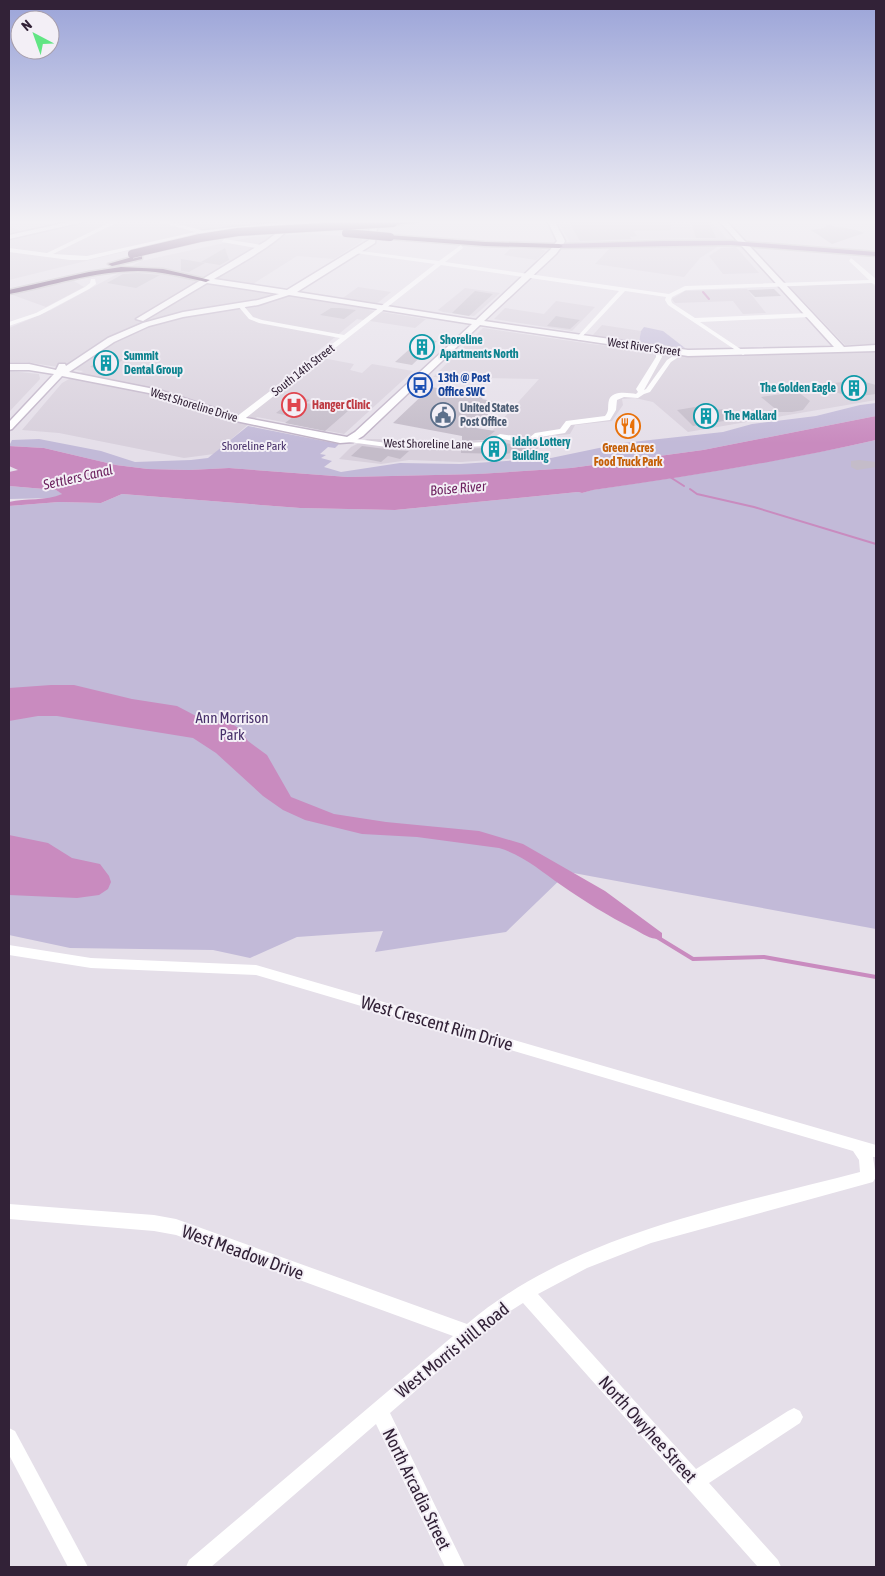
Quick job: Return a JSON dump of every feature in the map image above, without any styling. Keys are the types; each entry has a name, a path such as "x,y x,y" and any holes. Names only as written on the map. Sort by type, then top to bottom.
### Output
{"main road":[{"path":"9,426 60,372 62,366 89,347 179,296"},
{"path":"60,372 73,368 104,344 124,333 154,321 241,306 278,296"},
{"name":"West River Street","path":"312,296 478,323 683,352 743,353 876,348"},
{"path":"349,440 359,434 508,296"},
{"path":"792,296 841,349"},
{"name":"West Shoreline Drive","path":"9,367 29,367 60,372 156,392 239,419 340,440 349,440"}],"street":[{"path":"9,324 51,308 73,296"},
{"name":"South 14th Street","path":"239,419 398,296"},
{"path":"579,338 618,296"},
{"path":"666,296 670,296 668,300 670,304 743,353"},
{"path":"241,306 252,318 260,322 345,337"},
{"path":"693,320 810,315"},
{"path":"658,349 659,357 639,389 642,392 648,391 669,361 683,352"},
{"name":"West Shoreline Lane","path":"349,440 388,445 449,446 485,444 493,442 500,436 528,441 533,440 538,434 562,431 569,423 607,418 614,406 612,401 614,397 619,395 638,396 642,392"},
{"name":"West Crescent Rim Drive","path":"9,950 91,963 256,970 876,1152"},
{"path":"857,1145 866,1158 874,1176"},
{"name":"West Morris Hill Road","path":"196,1567 495,1311 525,1292 582,1262 651,1235 874,1176"},
{"name":"West Meadow Drive","path":"9,1211 154,1223 176,1227 469,1333"},
{"name":"North Owyhee Street","path":"525,1292 771,1567"},
{"name":"North Arcadia Street","path":"379,1410 455,1567"},
{"path":"695,1481 794,1417"},
{"path":"9,1437 78,1567"}],"shaded area":[{"path":"14,296 68,296 46,307"},
{"path":"78,296 288,296 336,303 346,296 387,296 369,310 426,319 415,328 357,319 312,356 354,364 350,370 362,373 372,364 413,371 344,434 257,417 214,454 184,458 59,433 22,430 62,383 83,371 26,362 9,362 9,328 51,310"},
{"path":"456,296 497,296 474,316 438,310"},
{"path":"678,296 752,296 766,313 743,314 733,301 675,303 672,299"},
{"path":"798,296 876,296 876,344 845,345"},
{"path":"556,301 595,307 572,331 494,319 505,308 544,314"},
{"path":"602,325 641,331 639,342 592,336"},
{"path":"483,328 689,356 723,357 876,350 876,400 688,432 653,402 635,398 622,399 623,405 612,421 575,425 570,434 543,437 534,457 461,462 409,460 381,464 339,459 351,447 367,439 483,441 539,379 433,377"},
{"path":"9,371 39,374 40,379 9,412"}],"green space":[{"path":"644,327 663,331 685,348 639,342 641,331"},
{"name":"Shoreline Park","path":"876,403 876,416 703,450 571,468 479,474 348,477 229,468 189,470 148,469 116,465 44,448 9,446 12,440 39,439 101,451 135,462 191,460 208,458 248,426 339,444 335,448 328,447 320,454 326,455 321,458 332,461 324,467 341,472 400,463 460,464 551,458 623,443 723,432 752,424 816,416"},
{"name":"Ann Morrison Park","path":"876,440 876,929 568,872 506,932 375,952 383,931 297,937 250,958 213,950 70,948 9,935 9,506 59,502 101,503 122,494 300,508 395,510 582,493 699,474"},
{"path":"9,486 56,490 63,494 53,498 9,499"}],"water":[{"path":"876,416 876,440 771,462 582,493 395,510 300,508 122,494 101,503 59,502 9,506 9,502 49,498 62,494 56,490 9,486 9,472 18,470 9,466 9,446 44,448 116,465 148,469 189,470 229,468 348,477 478,474 571,468 703,450"},
{"path":"74,685 132,699 177,706 198,717 229,722 240,729 248,741 267,755 291,797 334,814 386,822 479,831 523,844 605,891 662,933 662,939 654,939 615,919 578,897 524,859 499,848 417,837 362,834 305,820 283,810 263,796 216,753 193,738 57,716 38,716 9,721 9,688"},
{"path":"9,835 48,843 72,858 100,864 111,882 108,889 99,895 77,898 9,895"}],"building":[{"path":"470,296 491,296 469,316 452,313"},
{"path":"754,296 781,296 755,297"},
{"path":"331,308 356,310 344,319 320,315"},
{"path":"556,316 580,320 570,329 547,326"},
{"name":"Shoreline Apartments North","path":"422,338 437,341 412,365 395,362"},
{"name":"Summit Dental Group","path":"103,357 123,360 107,370 90,367"},
{"name":"The Golden Eagle","path":"858,380 876,385 876,394 853,397 838,393 828,386 837,385 834,383"},
{"name":"United States Post Office","path":"431,387 484,396 482,399 497,402 493,406 495,407 476,428 495,431 484,440 462,441 462,436 393,423"},
{"path":"798,392 810,401 803,410 792,412 779,412 761,397"},
{"path":"296,397 310,400 306,403 348,411 325,431 285,423 293,417 276,413"},
{"name":"The Mallard","path":"701,406 702,408 712,407 715,410 724,409 736,419 693,426 677,410"},
{"name":"Idaho Lottery Building","path":"501,442 534,450 505,454 461,453 461,449 485,448 496,446"},
{"path":"362,446 409,451 400,459 388,456 381,462 351,456"},
{"path":"851,461 876,462 876,467 857,470 851,467"}],"waterway":[{"path":"706,296 709,299"},
{"path":"670,477 684,486"},
{"path":"690,489 697,494 754,507 876,544"},
{"path":"657,937 693,959 764,957 876,977"}],"place":[{"name":"Shoreline Apartments North","path":"422,347"},
{"name":"Summit Dental Group","path":"106,363"},
{"name":"13th @ Post Office SWC","path":"420,385"},
{"name":"The Golden Eagle","path":"854,388"},
{"name":"Hanger Clinic","path":"294,405"},
{"name":"United States Post Office","path":"443,415"},
{"name":"The Mallard","path":"706,416"},
{"name":"Green Acres Food Truck Park","path":"628,426"},
{"name":"Idaho Lottery Building","path":"494,449"}],"water label":[{"name":"Settlers Canal","path":"78,477"},
{"name":"Boise River","path":"458,488"}]}
